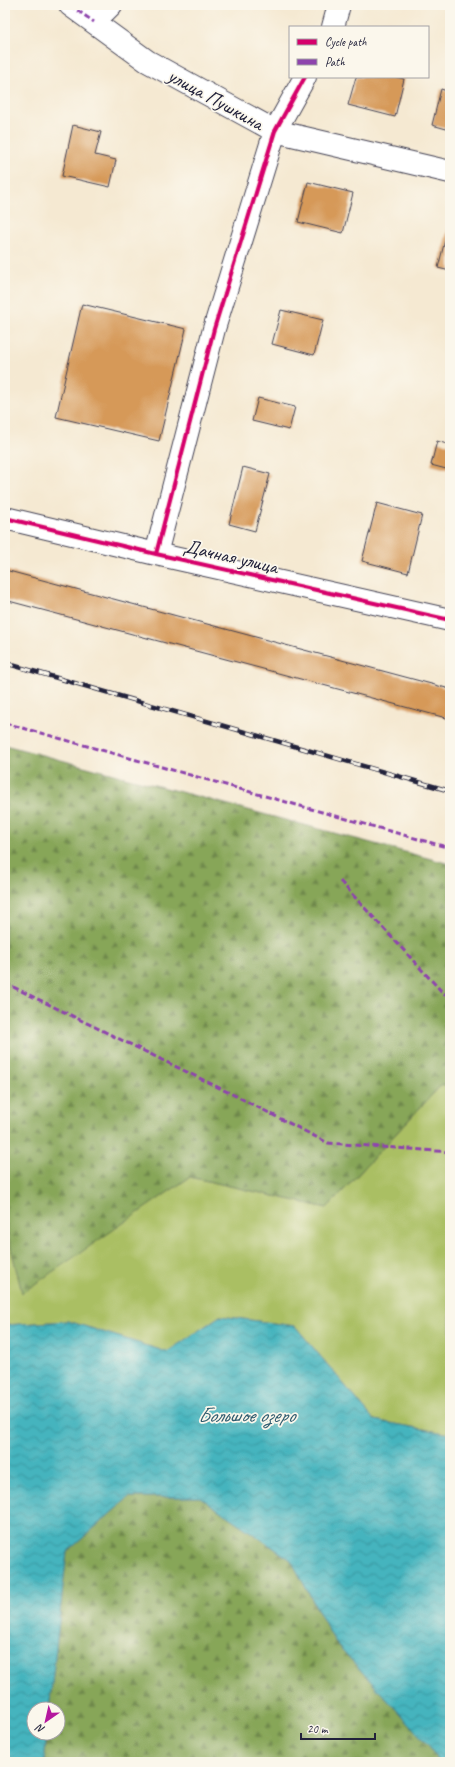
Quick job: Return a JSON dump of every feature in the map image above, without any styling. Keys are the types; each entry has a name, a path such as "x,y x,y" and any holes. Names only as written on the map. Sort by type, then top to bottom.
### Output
{"street":[{"name":"улица Пушкина","path":"70,5 147,61 276,132 450,172"},
{"path":"94,22 111,5"},
{"path":"333,26 339,5"},
{"path":"156,554 214,329 276,132 303,78"},
{"name":"Дачная улица","path":"5,518 156,554 450,620"}],"green space":[{"path":"5,745 450,864 450,1089 442,1084 327,1208 190,1177 22,1293 5,1223"},
{"path":"442,1084 450,1089 450,1434 374,1420 295,1326 220,1316 167,1352 68,1321 5,1325 5,1223 22,1292 190,1177 327,1208"},
{"path":"129,1497 200,1497 291,1560 335,1642 430,1747 438,1762 44,1762 46,1741 66,1741 66,1701 50,1701 67,1552"}],"water":[{"name":"Большое озеро","path":"220,1316 295,1326 374,1420 450,1434 450,1762 438,1762 430,1747 335,1642 291,1560 200,1497 129,1497 67,1552 50,1701 26,1701 26,1741 46,1741 44,1762 5,1762 5,1325 68,1321 167,1352"}],"building":[{"path":"356,78 404,79 395,117 348,105"},
{"path":"441,89 450,92 450,130 432,125"},
{"path":"73,125 101,132 95,155 116,160 110,187 62,176"},
{"path":"308,182 353,193 343,233 298,222"},
{"path":"449,224 450,225 450,271 438,268"},
{"path":"82,304 186,329 159,441 56,417"},
{"path":"281,310 323,320 314,355 272,344"},
{"path":"258,398 295,407 289,430 252,421"},
{"path":"437,441 450,445 450,470 431,465"},
{"path":"243,467 270,474 255,531 229,524"},
{"path":"377,503 422,515 408,573 362,561"},
{"path":"5,570 450,689 450,719 5,600"}],"railway":[{"path":"5,663 450,791"}],"marked path":[{"path":"70,5 94,22"},
{"path":"5,723 450,848"},
{"path":"340,881 444,994 450,993"},
{"path":"5,983 238,1097 328,1143 450,1152"}],"cycle path":[{"path":"156,554 214,329 275,131 304,78"},
{"path":"5,518 156,554 450,620"}]}
